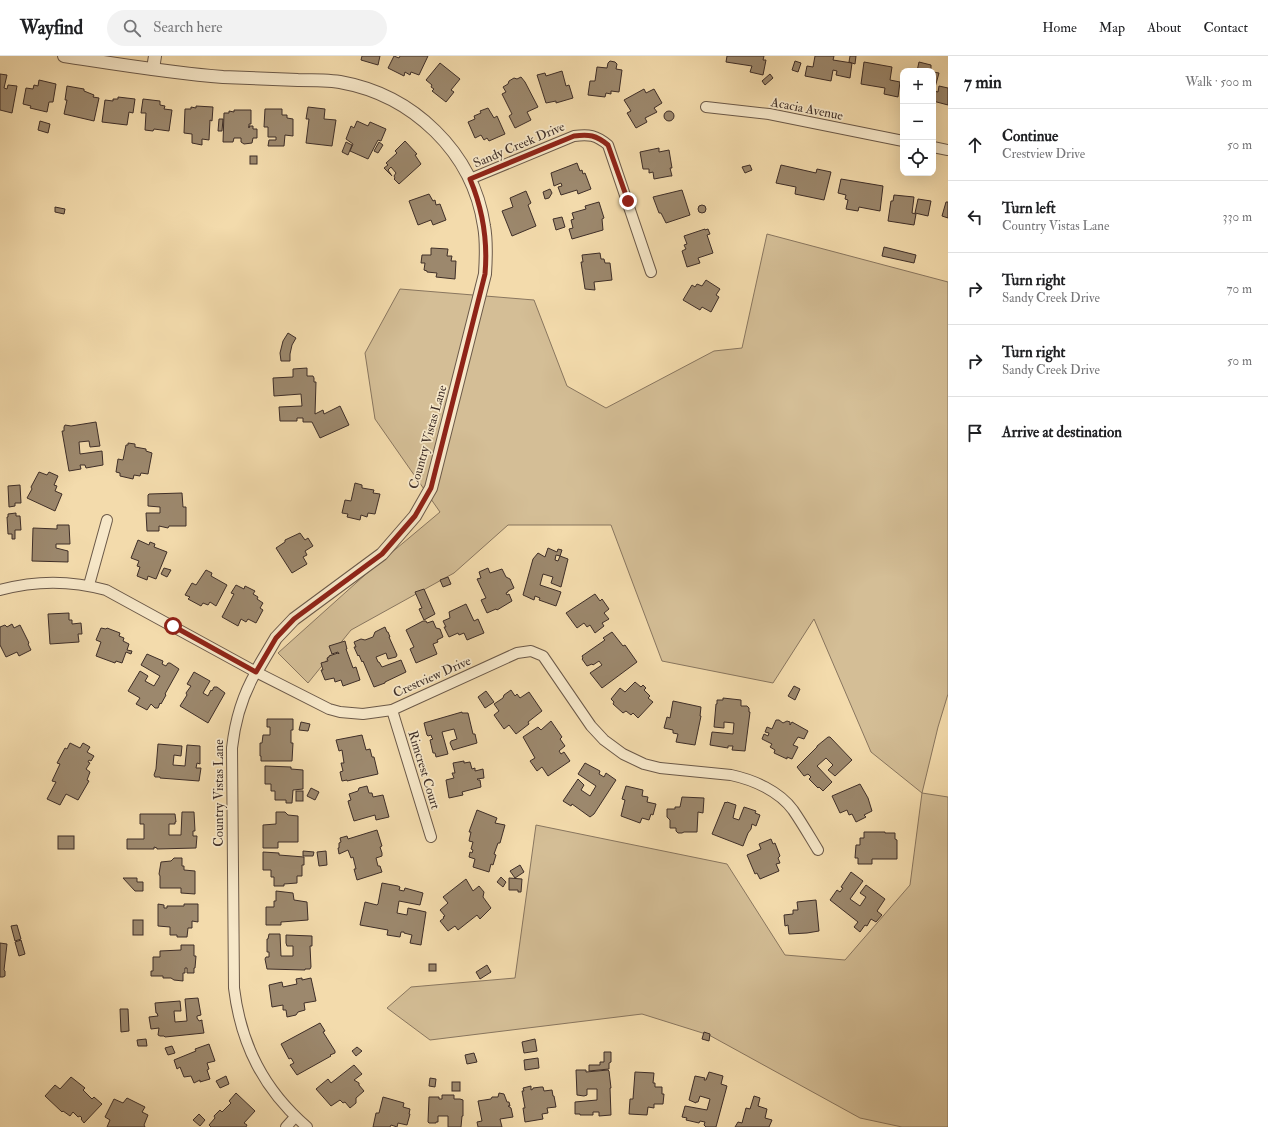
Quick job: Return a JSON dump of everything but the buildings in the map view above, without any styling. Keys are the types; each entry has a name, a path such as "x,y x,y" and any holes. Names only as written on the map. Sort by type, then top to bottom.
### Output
{"street":[{"name":"Country Vistas Lane","path":"64,56 222,77 322,80 340,82 372,90 403,105 430,125 453,150 470,179 478,199 484,226 486,247 485,274 431,488 415,516 382,554 294,619 276,638 256,672 241,704 234,733 232,748 234,988 239,1018 251,1054 270,1088 295,1117 307,1127"},
{"path":"153,69 155,56"},
{"name":"Acacia Avenue","path":"706,107 769,114 900,140"},
{"name":"Sandy Creek Drive","path":"470,179 574,136 587,134 602,140 608,145 651,272"},
{"path":"936,148 948,150"},
{"path":"89,585 107,520"},
{"name":"Crestview Drive","path":"0,590 44,582 74,583 89,585 106,590 256,672 329,709 340,712 363,714 392,710 517,653 531,651 543,656 590,726 613,748 633,760 660,768 731,775 743,778 764,787 775,793 792,809 818,850"},
{"name":"Rimcrest Court","path":"392,710 431,837"},
{"path":"286,1127 295,1117"}],"shaded area":[{"path":"767,234 948,282 948,694 938,727 922,793 871,752 814,619 773,683 662,661 611,525 508,525 454,573 351,630 308,683 278,653 366,574 440,512 375,419 365,353 400,289 534,300 567,386 606,408 714,351 742,348"},
{"path":"922,793 948,797 948,1127 902,1127 860,1118 709,1035 642,1014 430,1040 387,1008 411,987 515,978 536,825 727,864 785,955 845,960 910,885"}],"route":[{"path":"173,626 256,672 276,638 294,619 382,554 415,516 431,488 485,274 486,241 484,226 477,194 470,179 574,136 587,134 602,140 608,145 628,201"}]}
